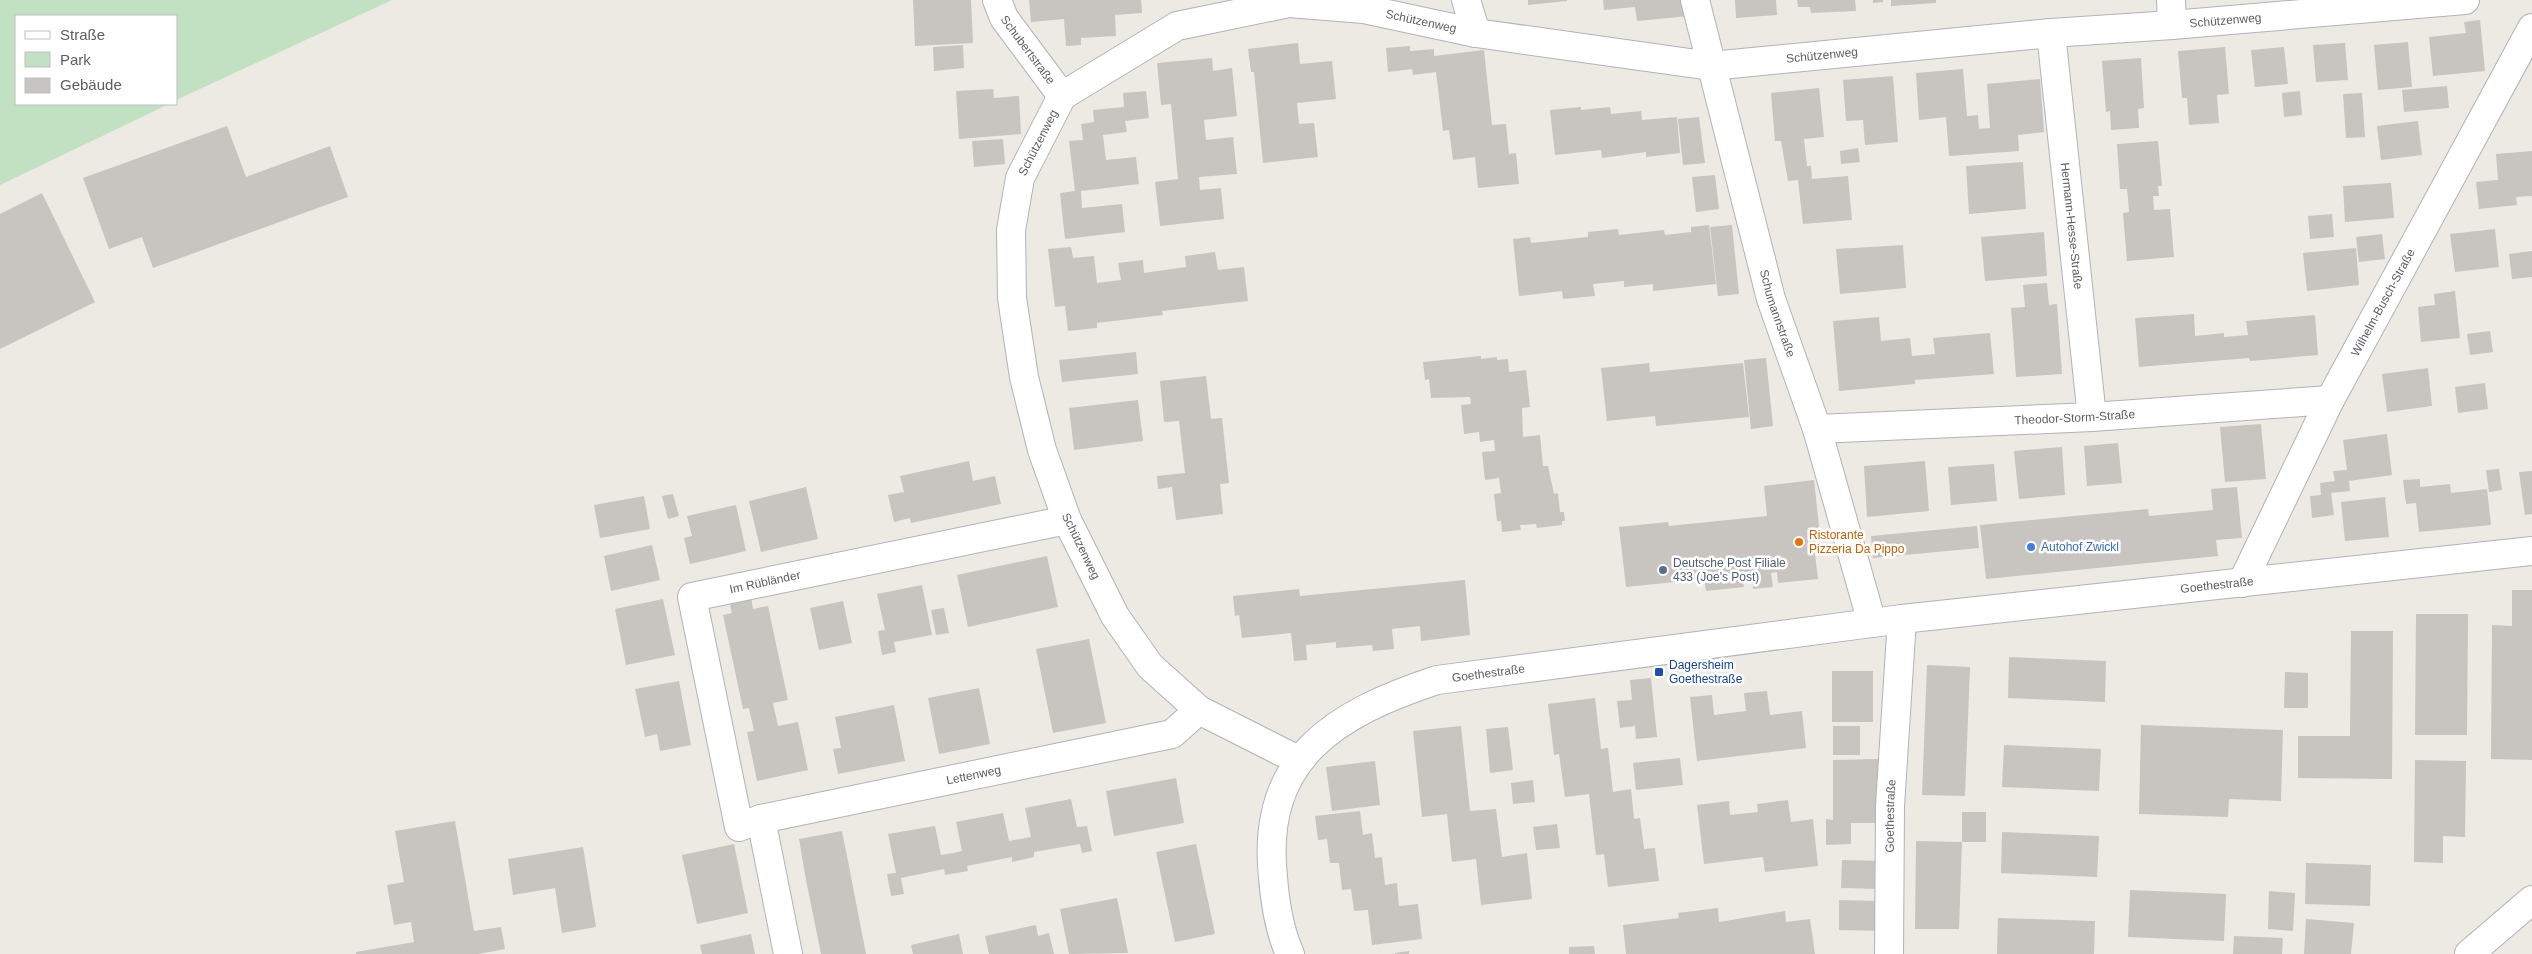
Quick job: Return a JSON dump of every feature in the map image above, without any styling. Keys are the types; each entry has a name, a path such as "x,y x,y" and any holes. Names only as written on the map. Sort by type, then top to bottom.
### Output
{"street":[{"name":"Schubertstraße","path":"998,0 1004,18 1062,96"},
{"path":"1466,0 1476,33"},
{"name":"Schumannstraße","path":"1695,0 1771,299 1818,430 1872,623"},
{"name":"Schützenweg","path":"1298,760 1200,710 1150,666 1115,616 1067,520 1042,450 1024,377 1012,298 1011,230 1020,178 1062,96 1177,26 1289,3 1364,9 1476,33 1711,66 2051,33 2171,13 2466,0"},
{"name":"Wilhelm-Busch-Straße","path":"2242,583 2330,400 2532,28"},
{"name":"Hermann-Hesse-Straße","path":"2051,33 2092,417"},
{"name":"Theodor-Storm-Straße","path":"1818,430 2092,417 2330,400"},
{"name":"Im Rübländer","path":"788,954 750,823 692,598 1067,520"},
{"name":"Goethestraße","path":"1284,953 1275,902 1271,860 1273,818 1282,789 1298,760 1327,732 1354,714 1392,695 1437,680 1902,619 2532,551"},
{"name":"Goethestraße","path":"1890,954 1890,806 1902,619"},
{"name":"Lettenweg","path":"750,823 1172,734 1200,710"},
{"path":"2469,954 2532,900"}],"green space":[{"path":"0,0 392,0 178,99 178,15 15,15 15,105 167,105 0,185"}],"building":[{"path":"913,0 971,0 973,43 915,46"},
{"path":"1029,0 1141,0 1142,13 1115,15 1116,36 1081,38 1081,45 1066,46 1064,19 1031,22"},
{"path":"1528,0 1567,0 1567,1 1528,5"},
{"path":"1603,0 1688,0 1689,16 1637,21 1635,7 1604,10"},
{"path":"1735,0 1776,0 1777,15 1736,18"},
{"path":"1797,0 1855,0 1856,11 1811,13 1810,7 1798,7"},
{"path":"1873,0 1883,0 1883,2 1873,3"},
{"path":"1891,0 1936,0 1936,3 1891,6"},
{"path":"2480,20 2485,71 2433,76 2429,37 2466,33 2464,22"},
{"path":"2408,42 2412,87 2378,90 2374,45"},
{"path":"1298,43 1300,64 1332,61 1336,99 1297,103 1299,124 1314,123 1318,157 1263,163 1254,72 1251,72 1248,49"},
{"path":"2345,43 2348,80 2316,82 2313,45"},
{"path":"963,45 964,68 934,71 933,47"},
{"path":"1410,46 1410,51 1434,49 1434,56 1484,50 1492,125 1506,124 1509,154 1516,153 1519,184 1478,188 1475,157 1453,160 1449,130 1443,131 1436,72 1413,75 1412,69 1388,72 1386,48"},
{"path":"2225,47 2229,94 2217,95 2219,123 2189,125 2187,98 2182,98 2178,51"},
{"path":"2284,47 2288,84 2255,87 2251,50"},
{"path":"1212,58 1213,71 1232,68 1237,116 1204,120 1206,140 1233,137 1237,174 1199,177 1200,190 1221,188 1224,219 1160,226 1155,182 1178,179 1171,104 1161,105 1157,63"},
{"path":"2141,58 2144,108 2138,109 2139,128 2111,130 2110,111 2106,112 2102,61"},
{"path":"1963,69 1967,116 1978,115 1979,129 1990,128 1987,84 2040,79 2044,132 2018,135 2019,151 1949,156 1946,117 1919,120 1916,73"},
{"path":"1893,76 1898,142 1865,145 1863,120 1846,121 1843,80"},
{"path":"2447,86 2449,108 2404,112 2402,90"},
{"path":"1819,88 1824,137 1804,139 1807,166 1811,166 1812,179 1848,176 1852,220 1803,224 1798,180 1788,181 1781,141 1775,141 1771,93"},
{"path":"993,89 994,98 1019,96 1021,134 959,139 956,91"},
{"path":"1146,91 1149,118 1125,121 1127,132 1103,135 1106,160 1136,157 1139,184 1081,191 1082,208 1122,204 1125,232 1065,239 1060,193 1075,191 1069,141 1083,140 1081,124 1094,122 1093,110 1124,107 1123,93"},
{"path":"2300,91 2302,115 2284,117 2282,93"},
{"path":"2362,93 2365,137 2346,138 2343,94"},
{"path":"1581,107 1581,110 1610,107 1611,114 1641,111 1642,120 1677,117 1680,153 1646,157 1646,152 1602,158 1601,150 1555,155 1550,110"},
{"path":"1699,117 1705,163 1683,165 1678,119"},
{"path":"2418,121 2422,155 2381,160 2377,126"},
{"path":"227,126 246,177 330,146 348,197 153,268 142,237 109,249 83,178"},
{"path":"1003,139 1005,164 974,167 972,141"},
{"path":"2158,141 2162,186 2158,186 2159,196 2153,196 2154,210 2170,209 2174,257 2127,261 2123,213 2129,212 2128,199 2127,189 2120,189 2117,144"},
{"path":"1858,148 1860,162 1841,164 1840,151"},
{"path":"2532,151 2532,196 2516,197 2517,205 2479,209 2476,182 2498,180 2496,154"},
{"path":"2023,162 2026,209 1969,214 1966,166"},
{"path":"1715,175 1719,209 1696,212 1692,177"},
{"path":"2391,183 2394,218 2345,222 2343,186"},
{"path":"42,193 95,302 0,349 0,214"},
{"path":"2332,214 2334,237 2310,239 2308,216"},
{"path":"1709,225 1716,284 1653,291 1653,284 1624,287 1624,281 1593,284 1595,296 1563,299 1562,291 1519,296 1513,239 1530,237 1531,243 1588,237 1588,232 1618,229 1619,235 1664,230 1665,235 1691,232 1691,227"},
{"path":"1732,225 1739,294 1718,296 1710,227"},
{"path":"2495,229 2499,267 2455,272 2450,234"},
{"path":"2044,232 2047,276 1985,281 1981,237"},
{"path":"2382,234 2385,259 2359,262 2356,237"},
{"path":"1903,245 1906,288 1840,294 1836,249"},
{"path":"1071,247 1073,258 1094,256 1097,283 1121,280 1118,263 1143,260 1144,273 1186,267 1185,256 1215,252 1218,270 1244,267 1248,301 1162,311 1163,315 1097,323 1097,328 1068,331 1065,306 1055,307 1048,249"},
{"path":"2356,248 2359,285 2307,291 2303,253"},
{"path":"2532,251 2532,277 2512,279 2509,254"},
{"path":"2047,283 2049,305 2057,304 2062,374 2016,377 2011,308 2025,307 2023,285"},
{"path":"2455,291 2460,338 2421,342 2418,307 2435,305 2434,294"},
{"path":"2194,314 2195,336 2224,333 2224,337 2248,335 2246,321 2315,315 2318,355 2250,361 2249,358 2139,367 2135,318"},
{"path":"1879,317 1881,341 1910,338 1912,356 1935,354 1933,338 1990,333 1994,374 1915,380 1915,384 1839,391 1833,321"},
{"path":"2490,331 2493,352 2470,355 2467,334"},
{"path":"1136,352 1138,374 1062,382 1059,360"},
{"path":"1481,356 1481,359 1497,357 1497,360 1508,359 1509,372 1526,370 1530,407 1522,408 1523,437 1540,435 1543,466 1548,466 1554,494 1558,493 1560,512 1564,512 1565,521 1562,521 1562,525 1537,528 1536,524 1520,525 1521,530 1502,532 1501,521 1497,521 1494,494 1501,493 1499,478 1485,480 1482,452 1495,451 1494,440 1480,442 1479,432 1464,434 1461,405 1471,404 1470,397 1431,398 1429,379 1425,380 1423,362"},
{"path":"1766,358 1773,426 1751,429 1744,360"},
{"path":"1649,363 1650,372 1743,363 1749,417 1656,426 1655,416 1607,421 1601,368"},
{"path":"2428,368 2432,406 2387,412 2382,374"},
{"path":"1206,376 1211,419 1222,418 1229,483 1220,484 1223,514 1176,520 1172,487 1158,489 1157,476 1185,473 1179,421 1164,422 1160,381"},
{"path":"2485,383 2488,409 2458,413 2455,387"},
{"path":"1138,400 1143,441 1074,450 1069,408"},
{"path":"2261,424 2266,479 2225,482 2220,427"},
{"path":"2387,434 2392,475 2349,481 2350,491 2331,493 2334,515 2312,518 2310,496 2321,495 2320,483 2335,481 2333,471 2347,470 2343,440"},
{"path":"2118,443 2122,483 2087,486 2084,446"},
{"path":"2062,447 2065,495 2019,499 2014,451"},
{"path":"969,461 973,481 995,476 1001,504 911,523 910,518 894,522 888,495 904,492 900,476"},
{"path":"1925,461 1929,511 1867,517 1864,466"},
{"path":"1994,464 1997,501 1951,505 1948,467"},
{"path":"2499,469 2502,490 2489,492 2486,470"},
{"path":"2532,471 2532,514 2525,515 2519,472"},
{"path":"2420,479 2420,487 2450,484 2451,493 2487,489 2491,525 2419,532 2416,503 2406,504 2403,480"},
{"path":"1814,480 1821,545 1814,546 1818,579 1778,583 1777,572 1771,573 1773,587 1753,589 1752,575 1742,576 1744,587 1706,591 1704,579 1626,587 1619,527 1668,522 1669,526 1767,516 1764,486"},
{"path":"806,487 818,539 761,552 749,501"},
{"path":"2237,487 2242,538 2216,540 2218,556 1986,579 1980,525 2148,509 2149,516 2213,510 2211,489"},
{"path":"673,494 679,516 668,519 662,496"},
{"path":"644,496 650,529 600,538 594,505"},
{"path":"2385,497 2389,537 2345,541 2341,502"},
{"path":"736,505 746,551 690,564 684,538 692,536 687,516"},
{"path":"1977,526 1979,548 1873,558 1871,536"},
{"path":"652,545 660,580 611,591 604,556"},
{"path":"1047,556 1058,607 968,627 957,575"},
{"path":"1465,580 1470,635 1421,641 1420,626 1392,629 1394,649 1373,651 1372,645 1336,648 1336,642 1306,645 1307,660 1294,661 1291,633 1242,638 1239,615 1235,616 1233,596 1299,589 1300,596"},
{"path":"922,585 932,635 894,642 896,652 882,655 878,631 885,630 877,594"},
{"path":"2512,590 2532,590 2532,760 2491,759 2492,625 2512,626"},
{"path":"751,597 753,609 768,606 788,700 773,703 778,726 798,722 808,770 757,781 747,732 754,731 749,708 743,709 723,615 732,613 729,601"},
{"path":"663,599 675,655 626,665 615,609"},
{"path":"843,601 852,643 819,650 810,608"},
{"path":"944,608 949,633 936,635 931,610"},
{"path":"2416,614 2468,614 2467,735 2415,735"},
{"path":"2351,631 2393,631 2392,779 2298,778 2298,736 2350,736"},
{"path":"1089,639 1106,723 1053,733 1036,649"},
{"path":"2009,657 2106,661 2105,702 2008,698"},
{"path":"1927,665 1970,667 1965,796 1922,795"},
{"path":"1832,671 1873,671 1873,722 1832,722"},
{"path":"2285,672 2308,673 2308,708 2284,708"},
{"path":"1651,678 1657,737 1636,739 1635,726 1620,728 1617,701 1632,700 1630,680"},
{"path":"679,681 691,745 660,751 657,734 645,737 635,689"},
{"path":"979,688 990,744 939,754 928,698"},
{"path":"1767,691 1770,715 1802,711 1806,748 1697,761 1690,697 1712,695 1714,715 1746,711 1744,693"},
{"path":"1595,698 1601,749 1608,748 1613,792 1631,789 1634,819 1640,818 1644,849 1655,848 1659,881 1608,887 1604,854 1596,855 1589,794 1565,797 1559,754 1554,755 1548,704"},
{"path":"894,705 905,761 838,774 833,749 841,748 835,717"},
{"path":"2141,725 2283,730 2281,801 2229,799 2228,817 2139,814"},
{"path":"1461,726 1470,811 1496,809 1502,857 1527,853 1532,899 1481,905 1476,859 1452,862 1447,814 1422,817 1413,731"},
{"path":"1833,726 1860,726 1860,755 1833,755"},
{"path":"1508,727 1513,770 1490,773 1486,729"},
{"path":"2004,745 2101,749 2099,791 2002,787"},
{"path":"1680,758 1683,785 1636,790 1633,763"},
{"path":"1878,759 1878,823 1851,823 1851,844 1826,845 1826,819 1833,820 1833,760"},
{"path":"2415,760 2466,761 2465,837 2443,836 2443,863 2414,862"},
{"path":"1375,761 1380,805 1332,811 1326,767"},
{"path":"1176,778 1184,823 1114,836 1106,791"},
{"path":"1533,780 1535,802 1513,804 1511,783"},
{"path":"1071,799 1077,827 1087,826 1092,851 1082,853 1080,844 1034,852 1034,857 1012,862 1012,857 967,866 968,871 945,875 944,869 901,878 904,894 891,896 887,874 896,873 888,834 935,826 941,855 953,853 962,851 956,822 1003,813 1009,841 1031,837 1025,808"},
{"path":"1788,800 1791,822 1813,819 1818,866 1765,872 1763,857 1704,864 1697,805 1729,801 1730,815 1758,812 1757,804"},
{"path":"1360,811 1363,835 1372,833 1375,858 1382,857 1385,885 1397,883 1399,906 1418,904 1422,939 1372,945 1368,910 1354,911 1351,889 1342,890 1339,863 1330,863 1327,839 1318,840 1315,816"},
{"path":"1962,812 1986,812 1986,842 1962,842"},
{"path":"455,821 474,931 501,927 505,949 479,954 356,954 356,952 414,942 411,922 394,925 387,885 404,882 395,831"},
{"path":"1557,824 1560,848 1536,850 1533,827"},
{"path":"842,831 866,954 821,954 806,880 799,839"},
{"path":"2002,832 2099,836 2097,877 2001,873"},
{"path":"1916,841 1962,842 1959,929 1915,929"},
{"path":"734,844 748,913 697,924 682,855"},
{"path":"1196,844 1215,934 1175,942 1156,852"},
{"path":"583,847 596,927 562,933 555,888 513,895 508,859"},
{"path":"1842,860 1882,861 1880,889 1841,888"},
{"path":"2306,863 2371,865 2370,906 2305,904"},
{"path":"2130,890 2226,894 2224,941 2128,937"},
{"path":"2269,891 2295,893 2293,931 2268,929"},
{"path":"1117,898 1128,953 1069,954 1060,909"},
{"path":"1839,900 1880,901 1880,931 1839,930"},
{"path":"1718,908 1719,922 1785,911 1786,922 1810,919 1815,954 1626,954 1623,925 1679,918 1678,913"},
{"path":"1998,918 2095,921 2094,954 1997,954"},
{"path":"2306,919 2354,923 2351,954 2304,954"},
{"path":"1036,925 1038,936 1049,933 1054,954 989,954 985,936"},
{"path":"751,934 755,954 702,954 700,945"},
{"path":"959,934 963,954 913,954 911,945"},
{"path":"2234,936 2283,938 2282,954 2233,954"},
{"path":"1594,946 1595,954 1569,954 1569,947"},
{"path":"1409,951 1409,954 1395,954 1395,953"}],"place":[{"name":"Ristorante Pizzeria Da Pippo","path":"1799,542"},
{"name":"Autohof Zwickl","path":"2031,547"},
{"name":"Deutsche Post Filiale 433 (Joe's Post)","path":"1663,570"},
{"name":"Dagersheim Goethestraße","path":"1659,672"}]}
